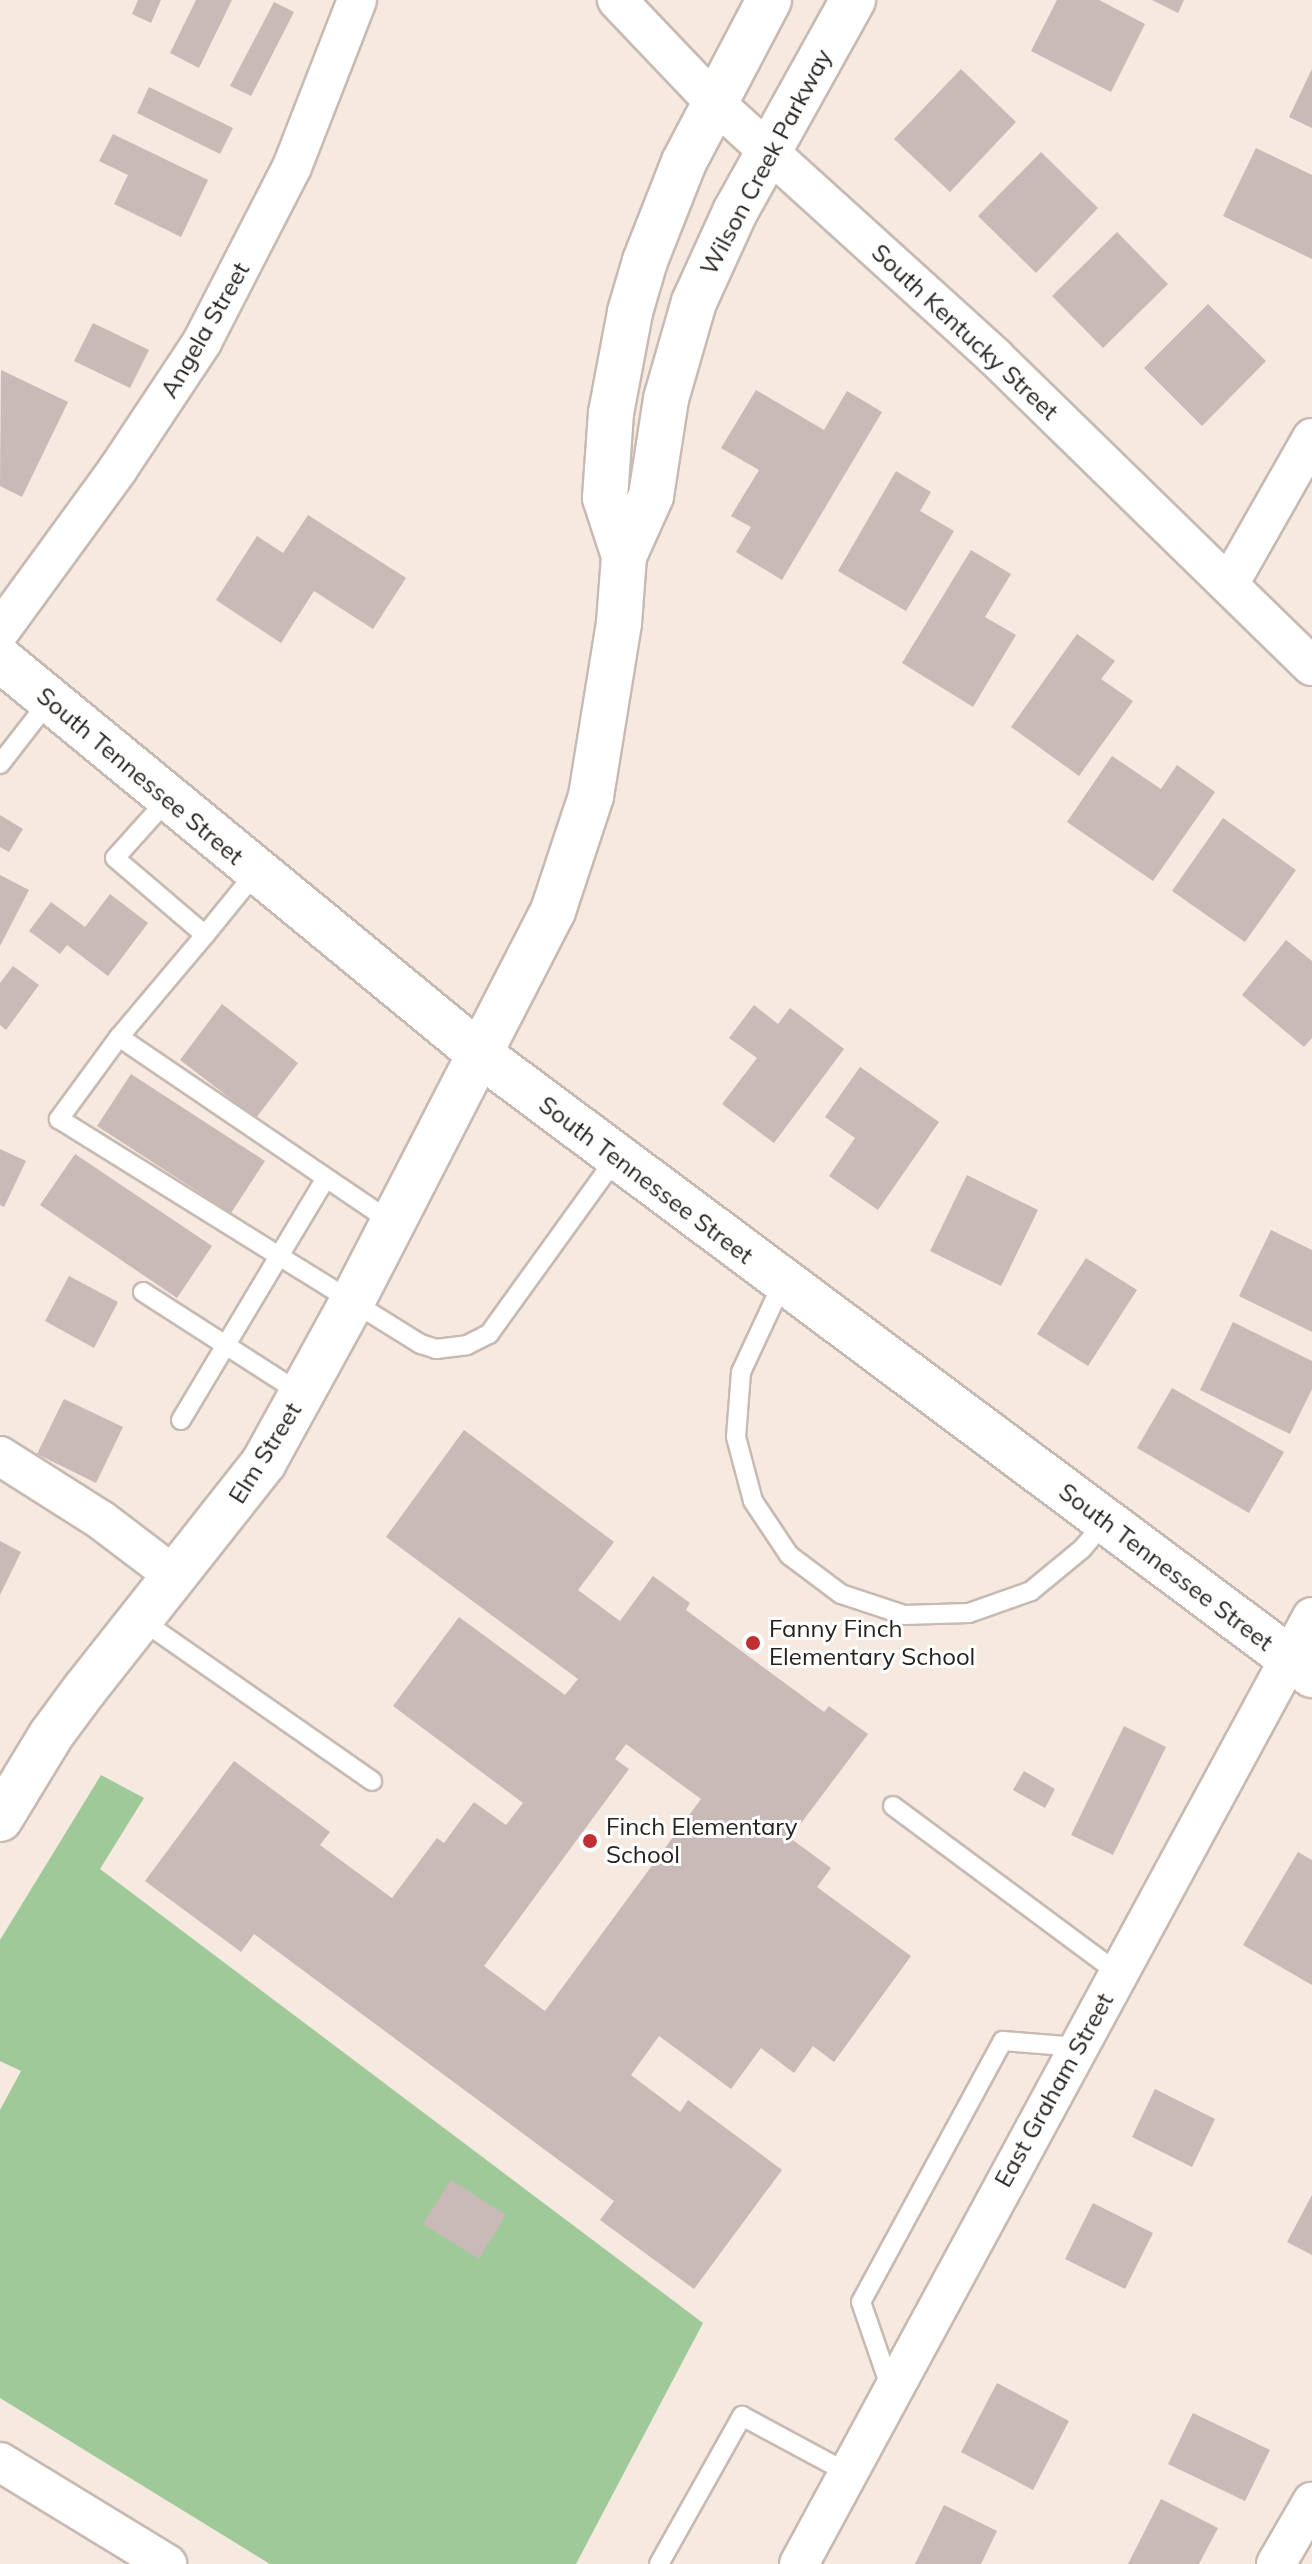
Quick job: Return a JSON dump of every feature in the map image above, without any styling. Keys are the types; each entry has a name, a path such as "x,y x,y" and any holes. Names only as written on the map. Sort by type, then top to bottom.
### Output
{"main road":[{"name":"Wilson Creek Parkway","path":"624,556 605,498 619,359 645,261 661,215 714,102 769,0"},
{"name":"Wilson Creek Parkway","path":"481,1055 553,911 587,810 615,653 624,556 651,496 666,399 679,343 712,261 768,152 853,0"},
{"name":"South Tennessee Street","path":"0,659 481,1055 1301,1667"},
{"name":"Elm Street","path":"0,1819 51,1735 242,1494 351,1304 481,1055"}],"street":[{"name":"Angela Street","path":"0,631 118,469 208,330 292,167 357,0"},
{"name":"South Kentucky Street","path":"617,0 714,102 994,356 1312,666"},
{"path":"1229,584 1312,438"},
{"path":"0,1456 101,1520 176,1577"},
{"name":"East Graham Street","path":"799,2564 1118,1973 1301,1667 1312,1617"},
{"path":"0,2462 167,2564"},
{"path":"1276,2564 1312,2502"}],"lane":[{"path":"0,764 49,701"},
{"path":"168,799 115,858 205,935"},
{"path":"256,872 119,1037 59,1119 351,1304 421,1344 436,1349 467,1345 489,1334 616,1158"},
{"path":"119,1037 393,1223"},
{"path":"181,1420 326,1178"},
{"path":"783,1282 741,1372 736,1437 753,1501 789,1555 841,1594 904,1615 969,1613 1031,1591 1082,1549 1105,1522"},
{"path":"143,1292 302,1394"},
{"path":"140,1619 372,1781"},
{"path":"893,1806 1118,1973"},
{"path":"891,2389 861,2302 883,2260 1003,2041 1078,2047"},
{"path":"659,2564 742,2416 846,2472"}],"green space":[{"path":"101,1775 144,1798 100,1869 703,2323 576,2564 270,2564 0,2398 0,2110 21,2071 0,2061 0,1940"}],"building":[{"path":"138,0 161,0 151,23 132,14"},
{"path":"196,0 232,0 199,68 170,53"},
{"path":"1057,0 1099,0 1145,24 1111,92 1031,51"},
{"path":"1152,0 1184,0 1178,13"},
{"path":"274,2 294,12 251,96 230,86"},
{"path":"961,69 1016,122 950,192 894,139"},
{"path":"1312,69 1312,128 1289,117"},
{"path":"149,87 233,128 220,154 137,113"},
{"path":"113,134 208,180 181,237 114,204 128,175 99,161"},
{"path":"1256,148 1312,175 1312,259 1223,216"},
{"path":"1041,152 1098,208 1036,273 978,216"},
{"path":"1117,232 1168,284 1103,348 1052,296"},
{"path":"1208,304 1266,361 1202,426 1144,368"},
{"path":"93,323 149,350 130,388 74,361"},
{"path":"1,370 68,402 22,497 0,486"},
{"path":"756,390 824,430 847,391 882,412 782,580 736,552 751,527 731,516 759,470 721,448"},
{"path":"896,471 931,492 920,511 954,531 906,611 838,571"},
{"path":"308,515 406,578 373,629 314,591 281,643 216,600 257,536 283,553"},
{"path":"971,550 1011,574 985,617 1016,635 973,707 902,663"},
{"path":"1077,634 1115,661 1101,679 1133,701 1079,776 1011,727"},
{"path":"1112,756 1161,789 1177,765 1215,792 1153,881 1067,822"},
{"path":"0,815 23,829 9,852 0,847"},
{"path":"1223,818 1296,870 1245,942 1172,891"},
{"path":"0,875 29,890 0,946"},
{"path":"110,894 148,923 108,976 67,945 60,954 29,931 51,902 85,927"},
{"path":"1286,940 1312,961 1312,1038 1304,1047 1242,995"},
{"path":"13,966 39,985 6,1030 0,1025 0,983"},
{"path":"222,1004 298,1063 256,1118 180,1060"},
{"path":"754,1005 778,1024 790,1008 844,1049 774,1143 722,1104 757,1058 729,1038"},
{"path":"860,1067 939,1122 878,1210 829,1176 855,1138 825,1117"},
{"path":"131,1074 265,1161 231,1213 97,1126"},
{"path":"0,1149 26,1161 4,1207 0,1205"},
{"path":"75,1154 212,1246 177,1298 40,1205"},
{"path":"967,1175 1038,1210 1001,1286 930,1251"},
{"path":"1271,1230 1312,1250 1312,1332 1239,1296"},
{"path":"1086,1258 1137,1290 1088,1366 1037,1334"},
{"path":"69,1276 118,1302 94,1348 45,1321"},
{"path":"1233,1322 1312,1361 1312,1389 1290,1434 1200,1390"},
{"path":"1172,1388 1284,1452 1249,1513 1137,1448"},
{"path":"64,1399 123,1427 96,1483 37,1454"},
{"path":"464,1430 614,1542 578,1590 620,1621 653,1576 690,1603 686,1610 824,1712 829,1706 868,1734 790,1838 831,1868 817,1887 911,1956 834,2062 813,2046 794,2073 761,2048 731,2089 659,2036 631,2075 680,2112 688,2100 782,2170 694,2289 600,2220 614,2201 254,1934 241,1952 145,1881 234,1761 330,1832 320,1845 392,1898 437,1838 444,1843 474,1802 506,1825 523,1803 393,1706 459,1617 565,1695 578,1679 386,1537","holes":["626,1744 701,1799 545,2011 484,1966 629,1769 615,1759"]},
{"path":"0,1541 21,1552 0,1595"},
{"path":"1124,1726 1166,1747 1113,1855 1071,1835"},
{"path":"1024,1771 1055,1789 1045,1808 1013,1790"},
{"path":"1298,1852 1312,1860 1312,1985 1243,1945"},
{"path":"1155,2089 1215,2119 1192,2167 1132,2137"},
{"path":"451,2180 506,2215 479,2259 423,2224"},
{"path":"1312,2195 1312,2255 1287,2242"},
{"path":"1093,2203 1153,2233 1125,2289 1065,2259"},
{"path":"997,2383 1069,2421 1033,2490 961,2452"},
{"path":"1193,2413 1270,2450 1245,2501 1168,2464"},
{"path":"1161,2499 1218,2528 1199,2564 1128,2564"},
{"path":"944,2505 997,2531 981,2564 915,2564"}],"place":[{"name":"Fanny Finch Elementary School","path":"753,1643"},
{"name":"Finch Elementary School","path":"590,1841"}]}
